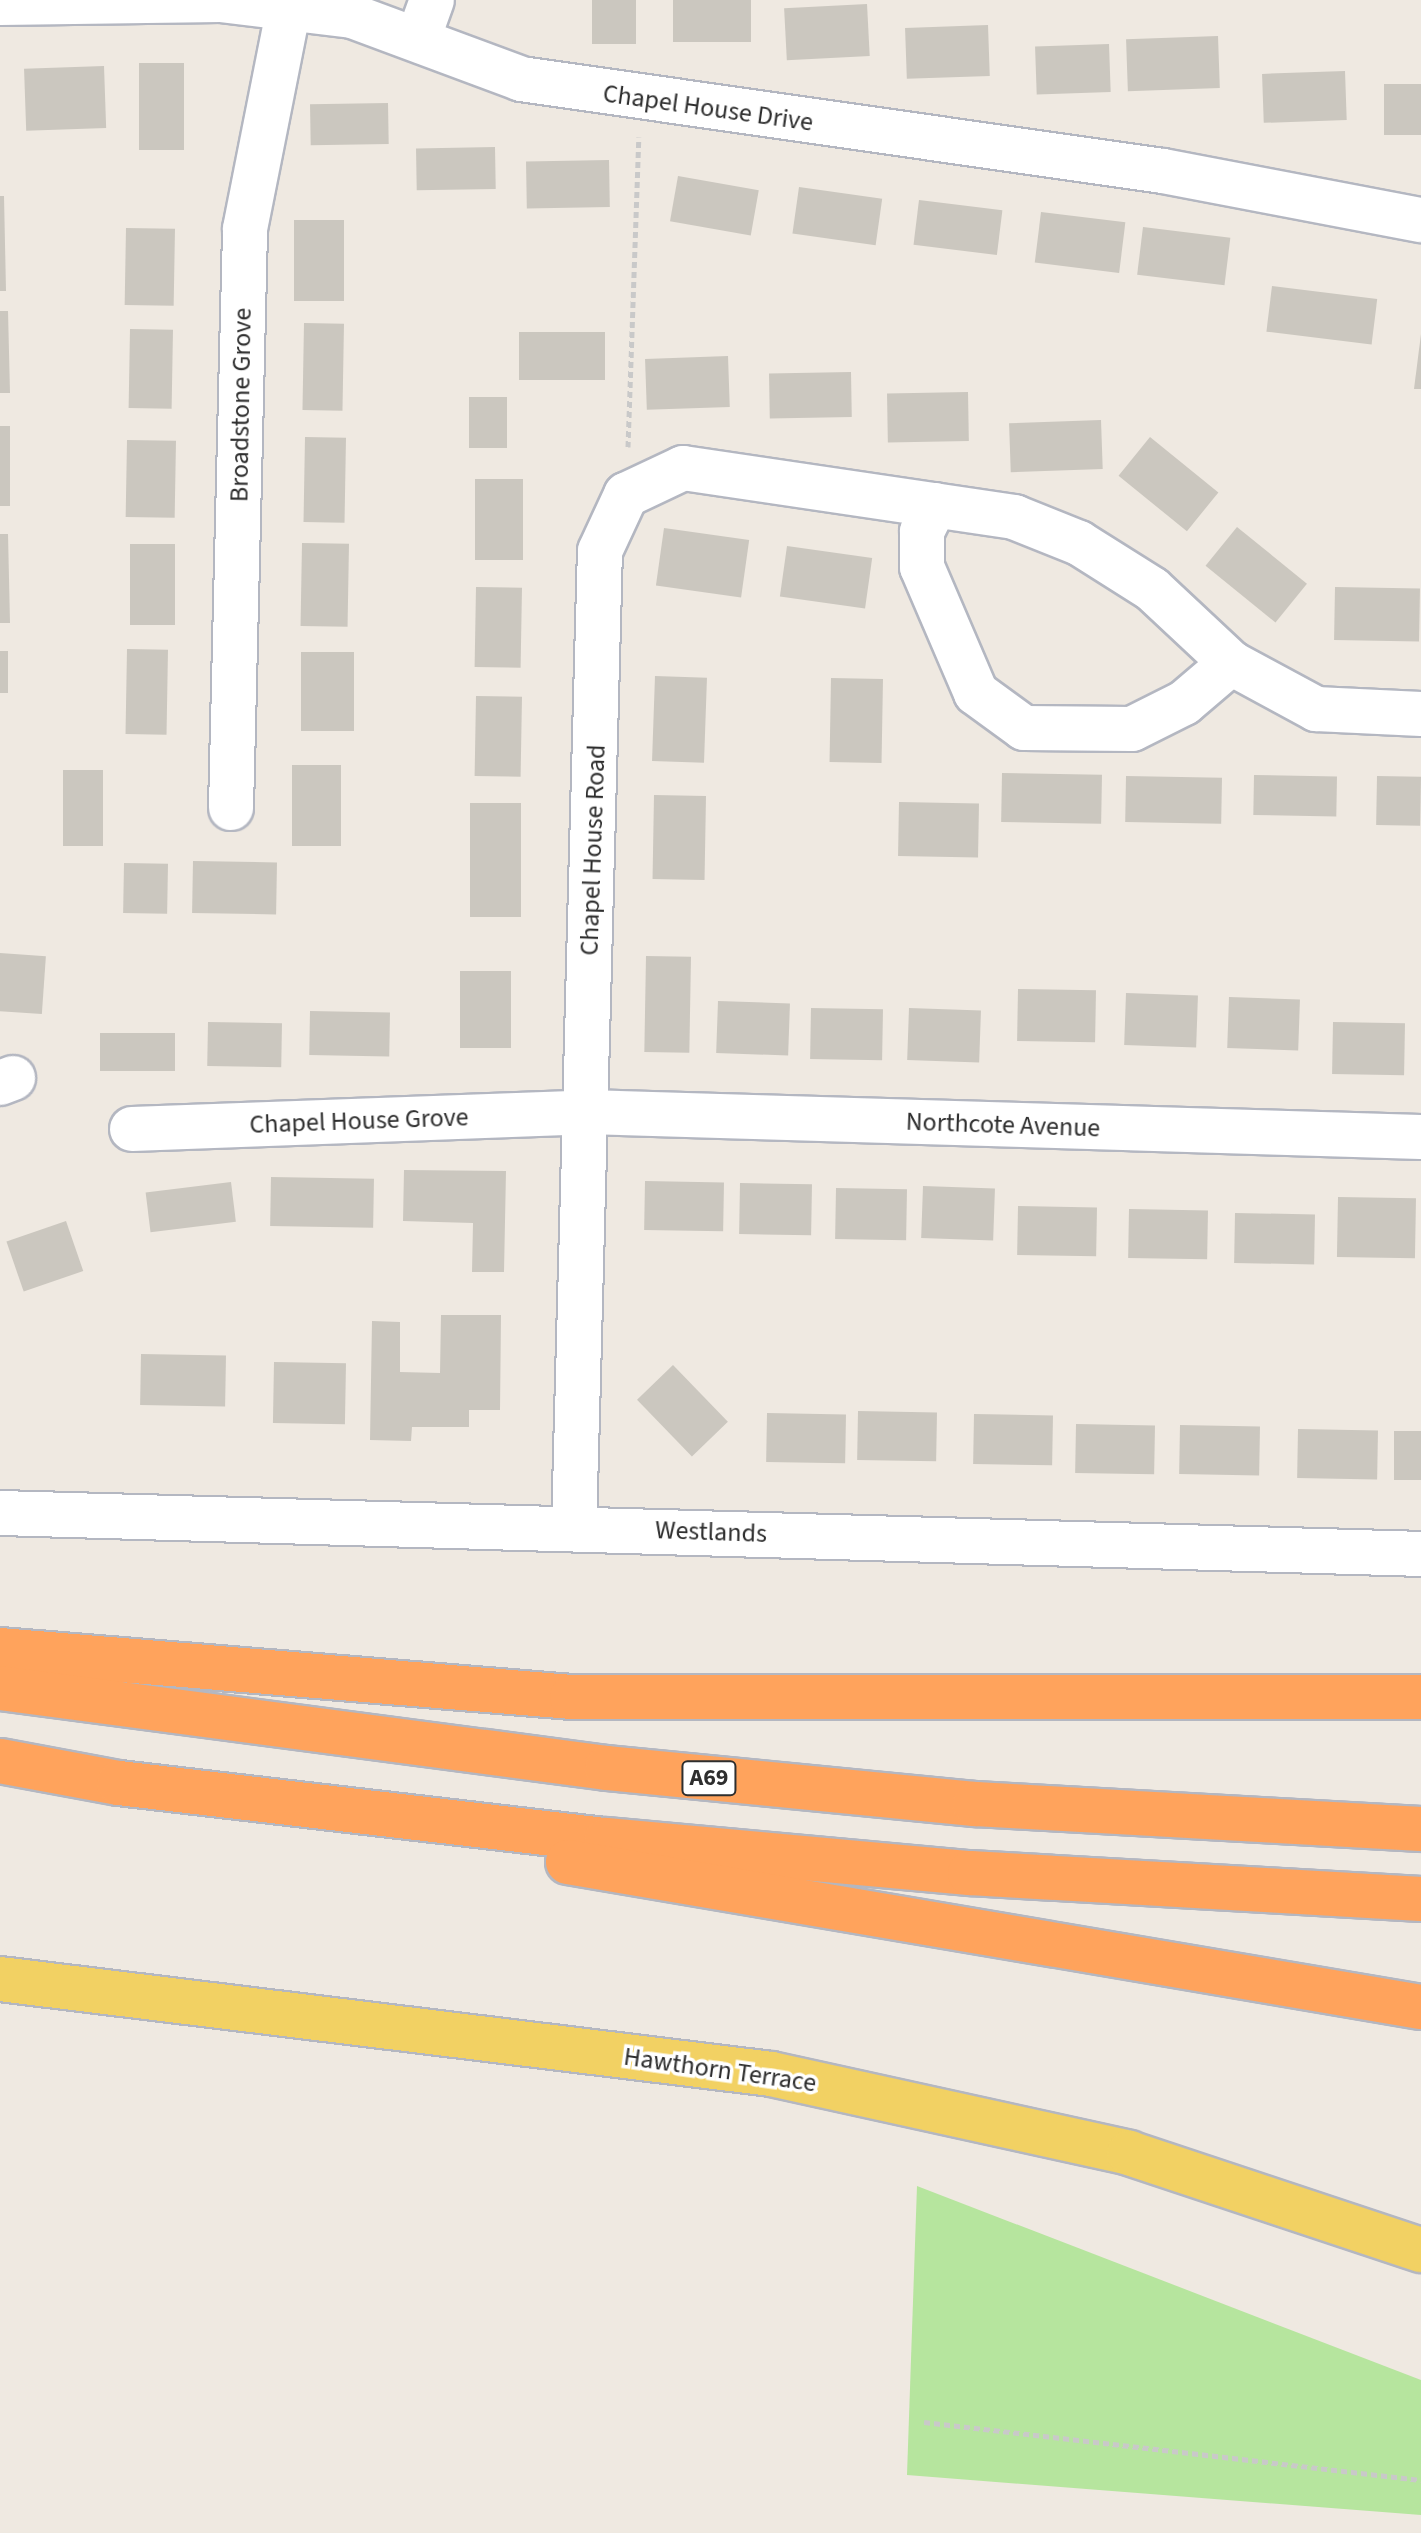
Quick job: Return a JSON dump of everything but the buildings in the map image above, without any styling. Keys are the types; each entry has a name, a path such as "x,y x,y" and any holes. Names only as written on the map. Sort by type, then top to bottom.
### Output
{"highway":[{"path":"0,1650 572,1697 1421,1697"},
{"name":"A69","path":"0,1688 123,1710 883,1795 1421,1829"},
{"path":"0,1761 1421,2007"},
{"path":"119,1783 954,1871 1421,1899"}],"main road":[{"name":"Hawthorn Terrace","path":"0,1979 771,2074 1129,2153 1421,2250"}],"street":[{"name":"Chapel House Drive","path":"0,3 220,0 352,16 425,20 521,79 640,100 1163,171 1421,220"},
{"name":"Broadstone Grove","path":"231,808 245,229 289,6"},
{"path":"626,495 683,468 1014,517 1079,543 1152,589 1231,663 1316,709 1421,714"},
{"name":"Chapel House Road","path":"574,1528 600,551 626,495"},
{"path":"935,505 922,532 922,567 976,693 1024,728 1132,729 1184,703 1231,663"},
{"name":"Chapel House Grove","path":"132,1129 586,1112"},
{"name":"Northcote Avenue","path":"586,1112 1421,1137"},
{"name":"Westlands","path":"0,1513 1421,1554"}],"path":[{"path":"626,495 640,100"},
{"path":"924,2422 1421,2480"}],"green space":[{"path":"917,2186 1421,2380 1421,2515 907,2475"}]}
